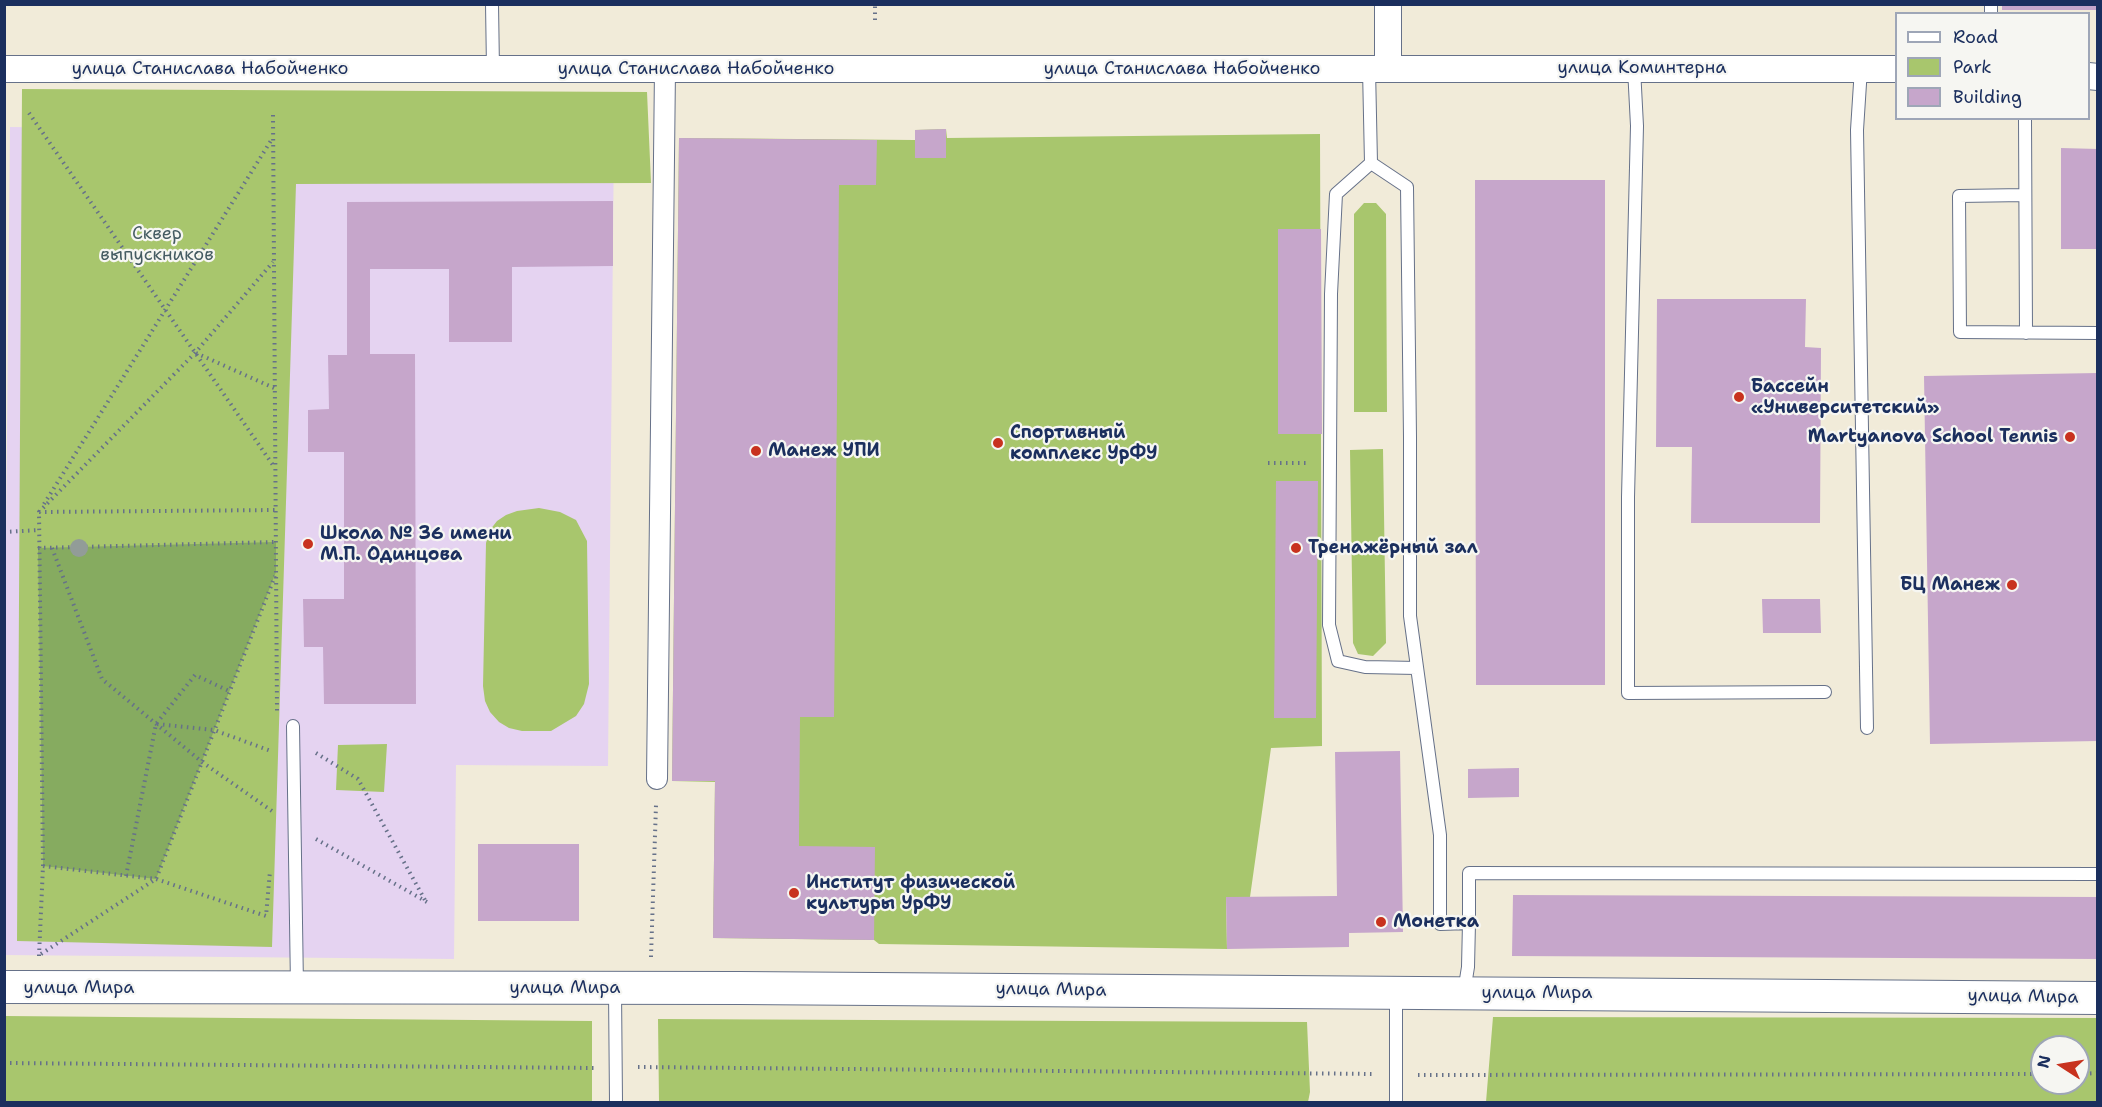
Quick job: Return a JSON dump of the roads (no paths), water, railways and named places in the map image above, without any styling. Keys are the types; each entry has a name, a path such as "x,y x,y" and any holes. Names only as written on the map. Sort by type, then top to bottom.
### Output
{"street":[{"path":"1379,69 1388,4"},
{"name":"улица Станислава Набойченко","path":"4,69 1379,69"},
{"path":"657,779 664,69"},
{"name":"улица Коминтерна","path":"1379,69 1895,69"},
{"name":"улица Мира","path":"4,987 615,988 2097,998"}],"lane":[{"path":"492,4 493,69"},
{"path":"1634,68 1637,126 1628,496 1628,693 1825,692"},
{"path":"1861,68 1857,130 1867,728"},
{"path":"1379,69 1371,163 1336,194 1331,294 1329,625 1338,662 1365,667 1417,668"},
{"path":"2025,120 2026,333"},
{"path":"1371,163 1407,187 1410,616 1440,835 1440,924 1469,923"},
{"path":"2025,195 1959,196 1960,332 2097,333"},
{"path":"293,726 297,988"},
{"path":"1464,993 1468,967 1469,873 2097,874"},
{"path":"615,988 616,1102"},
{"path":"1396,993 1396,1102"}],"place":[{"name":"Бассейн «Университетский»","path":"1739,397"},
{"name":"Martyanova School Tennis","path":"2070,437"},
{"name":"Спортивный комплекс УрФУ","path":"998,443"},
{"name":"Манеж УПИ","path":"756,451"},
{"name":"Школа № 36 имени М.П. Одинцова","path":"308,544"},
{"name":"Тренажёрный зал","path":"1296,548"},
{"name":"БЦ Манеж","path":"2012,585"},
{"name":"Институт физической культуры УрФУ","path":"794,893"},
{"name":"Монетка","path":"1381,922"}],"park label":[{"name":"Сквер выпускников","path":"157,244"}]}
